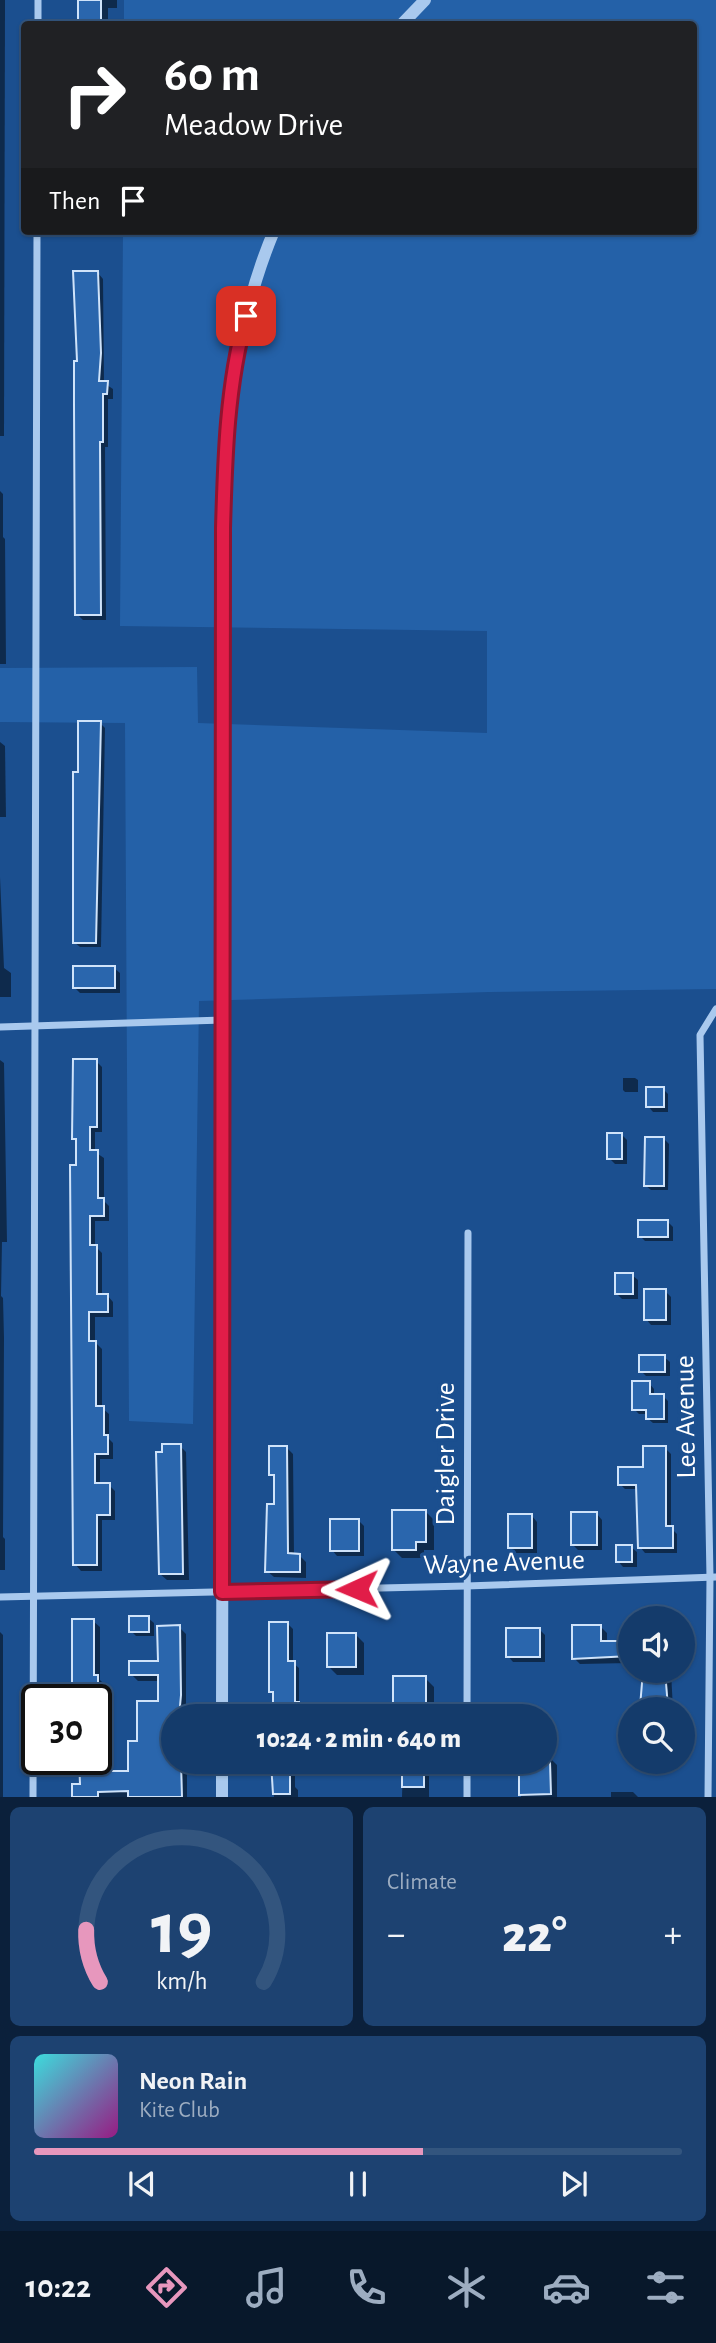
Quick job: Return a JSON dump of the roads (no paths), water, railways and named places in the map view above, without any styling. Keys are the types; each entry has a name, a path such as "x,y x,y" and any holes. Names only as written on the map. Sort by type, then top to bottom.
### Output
{"street":[{"path":"38,0 38,21"},
{"path":"405,21 425,0"},
{"path":"33,1797 37,235"},
{"path":"222,1704 225,452 240,338 252,293 273,235"},
{"name":"Lee Avenue","path":"708,1797 713,1577 700,1035 716,1009"},
{"path":"0,1027 223,1020"},
{"name":"Daigler Drive","path":"467,1704 468,1233"},
{"name":"Wayne Avenue","path":"0,1597 713,1577"},
{"path":"222,1774 222,1797"},
{"path":"467,1774 467,1797"}]}
